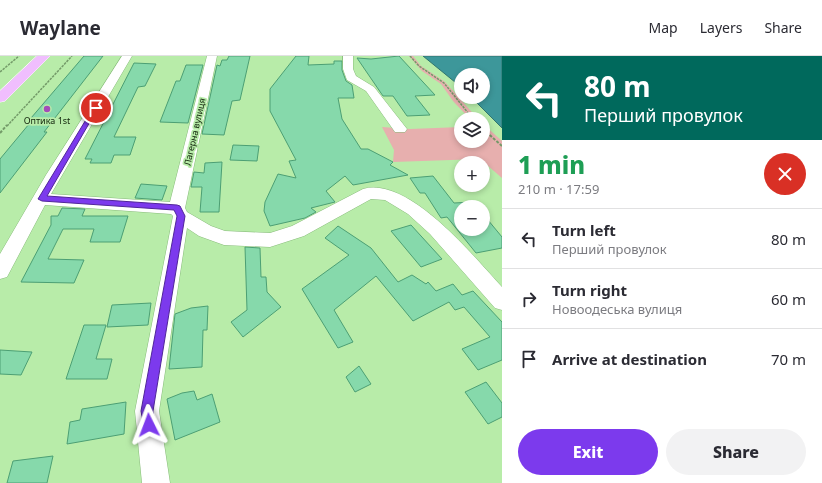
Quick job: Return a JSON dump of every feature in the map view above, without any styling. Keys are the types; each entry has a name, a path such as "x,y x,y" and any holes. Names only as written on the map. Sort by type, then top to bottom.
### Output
{"highway":[{"path":"0,98 44,56"}],"street":[{"path":"0,270 42,199 54,175 127,56"},
{"name":"Лагерна вулиця","path":"156,483 147,411 179,212 212,56"},
{"path":"348,56 348,69 351,78 370,89 400,129"},
{"path":"42,199 179,212 205,231 224,238 270,240 298,231 369,193 388,195 414,210 436,229 502,301"}],"path":[{"path":"0,72 18,56"},
{"path":"0,133 72,56"},
{"path":"410,56 419,66 444,83 467,112"},
{"path":"490,135 502,146"}],"shaded area":[{"path":"409,56 413,56 421,66 445,82 454,92 454,102 441,84 422,71"},
{"path":"456,104 465,104 472,112 463,112"},
{"path":"382,127 410,129 454,127 454,148 490,148 490,130 502,141 502,178 490,168 490,156 454,156 454,160 393,162 394,150"}],"water":[{"path":"423,56 502,56 502,128 490,116 490,112 486,112 478,104 490,104 490,68 454,68 454,81"}],"building":[{"path":"84,56 103,56 44,132 47,132 0,193 0,159 34,118 31,118"},
{"path":"229,56 250,56 240,100 232,101 224,135 202,134 217,65 220,66 222,60 227,60"},
{"path":"296,56 309,56 308,65 334,64 334,61 342,61 342,70 346,81 352,85 354,98 338,98 342,119 361,149 368,149 393,162 390,165 408,175 353,185 345,176 326,191 335,202 311,208 316,212 305,218 270,226 264,211 265,202 278,174 296,178 289,161 296,160 270,111 270,89"},
{"path":"399,56 435,95 415,96 430,115 407,116 393,96 383,96 357,58 371,59"},
{"path":"134,63 156,64 145,86 138,87 114,137 136,137 130,155 114,155 111,163 90,163 92,159 85,159"},
{"path":"186,65 203,65 188,123 160,122 176,81 180,81"},
{"path":"233,145 259,146 257,161 230,160"},
{"path":"222,162 219,212 200,212 202,187 191,187 194,172 204,173 205,163"},
{"path":"433,176 454,203 454,226 447,217 441,218 425,193 420,193 410,178"},
{"path":"141,184 167,186 162,200 135,198"},
{"path":"62,208 85,209 82,216 128,216 120,242 90,242 94,229 63,229 48,259 84,260 74,283 21,282 51,225 51,216 58,216"},
{"path":"490,222 502,237 502,248 476,253 462,236 490,236"},
{"path":"411,225 442,259 421,267 391,231"},
{"path":"338,226 371,248 398,282 412,275 426,284 428,282 436,291 453,284 462,295 473,291 502,322 502,360 478,370 462,349 490,337 464,307 455,310 449,302 413,321 376,276 334,310 353,342 338,348 302,289 349,255 325,238"},
{"path":"245,247 260,248 261,277 266,277 267,292 281,307 243,337 231,322 247,310"},
{"path":"151,303 148,325 107,327 112,305"},
{"path":"208,306 207,330 203,330 202,367 169,369 175,314 191,308"},
{"path":"84,325 106,325 96,359 112,359 107,379 66,379"},
{"path":"0,350 32,352 21,375 0,374"},
{"path":"359,366 371,384 355,392 346,377"},
{"path":"486,382 502,403 502,417 488,424 465,392"},
{"path":"194,391 197,400 212,394 220,422 175,440 167,399 182,393"},
{"path":"126,402 124,434 67,444 70,422 80,420 82,409"},
{"path":"53,456 47,483 7,483 13,461"}],"place":[{"name":"Оптика 1st","path":"47,109"}],"route":[{"path":"96,108 54,175 42,199 177,208 181,216 147,411 149,425"}]}
